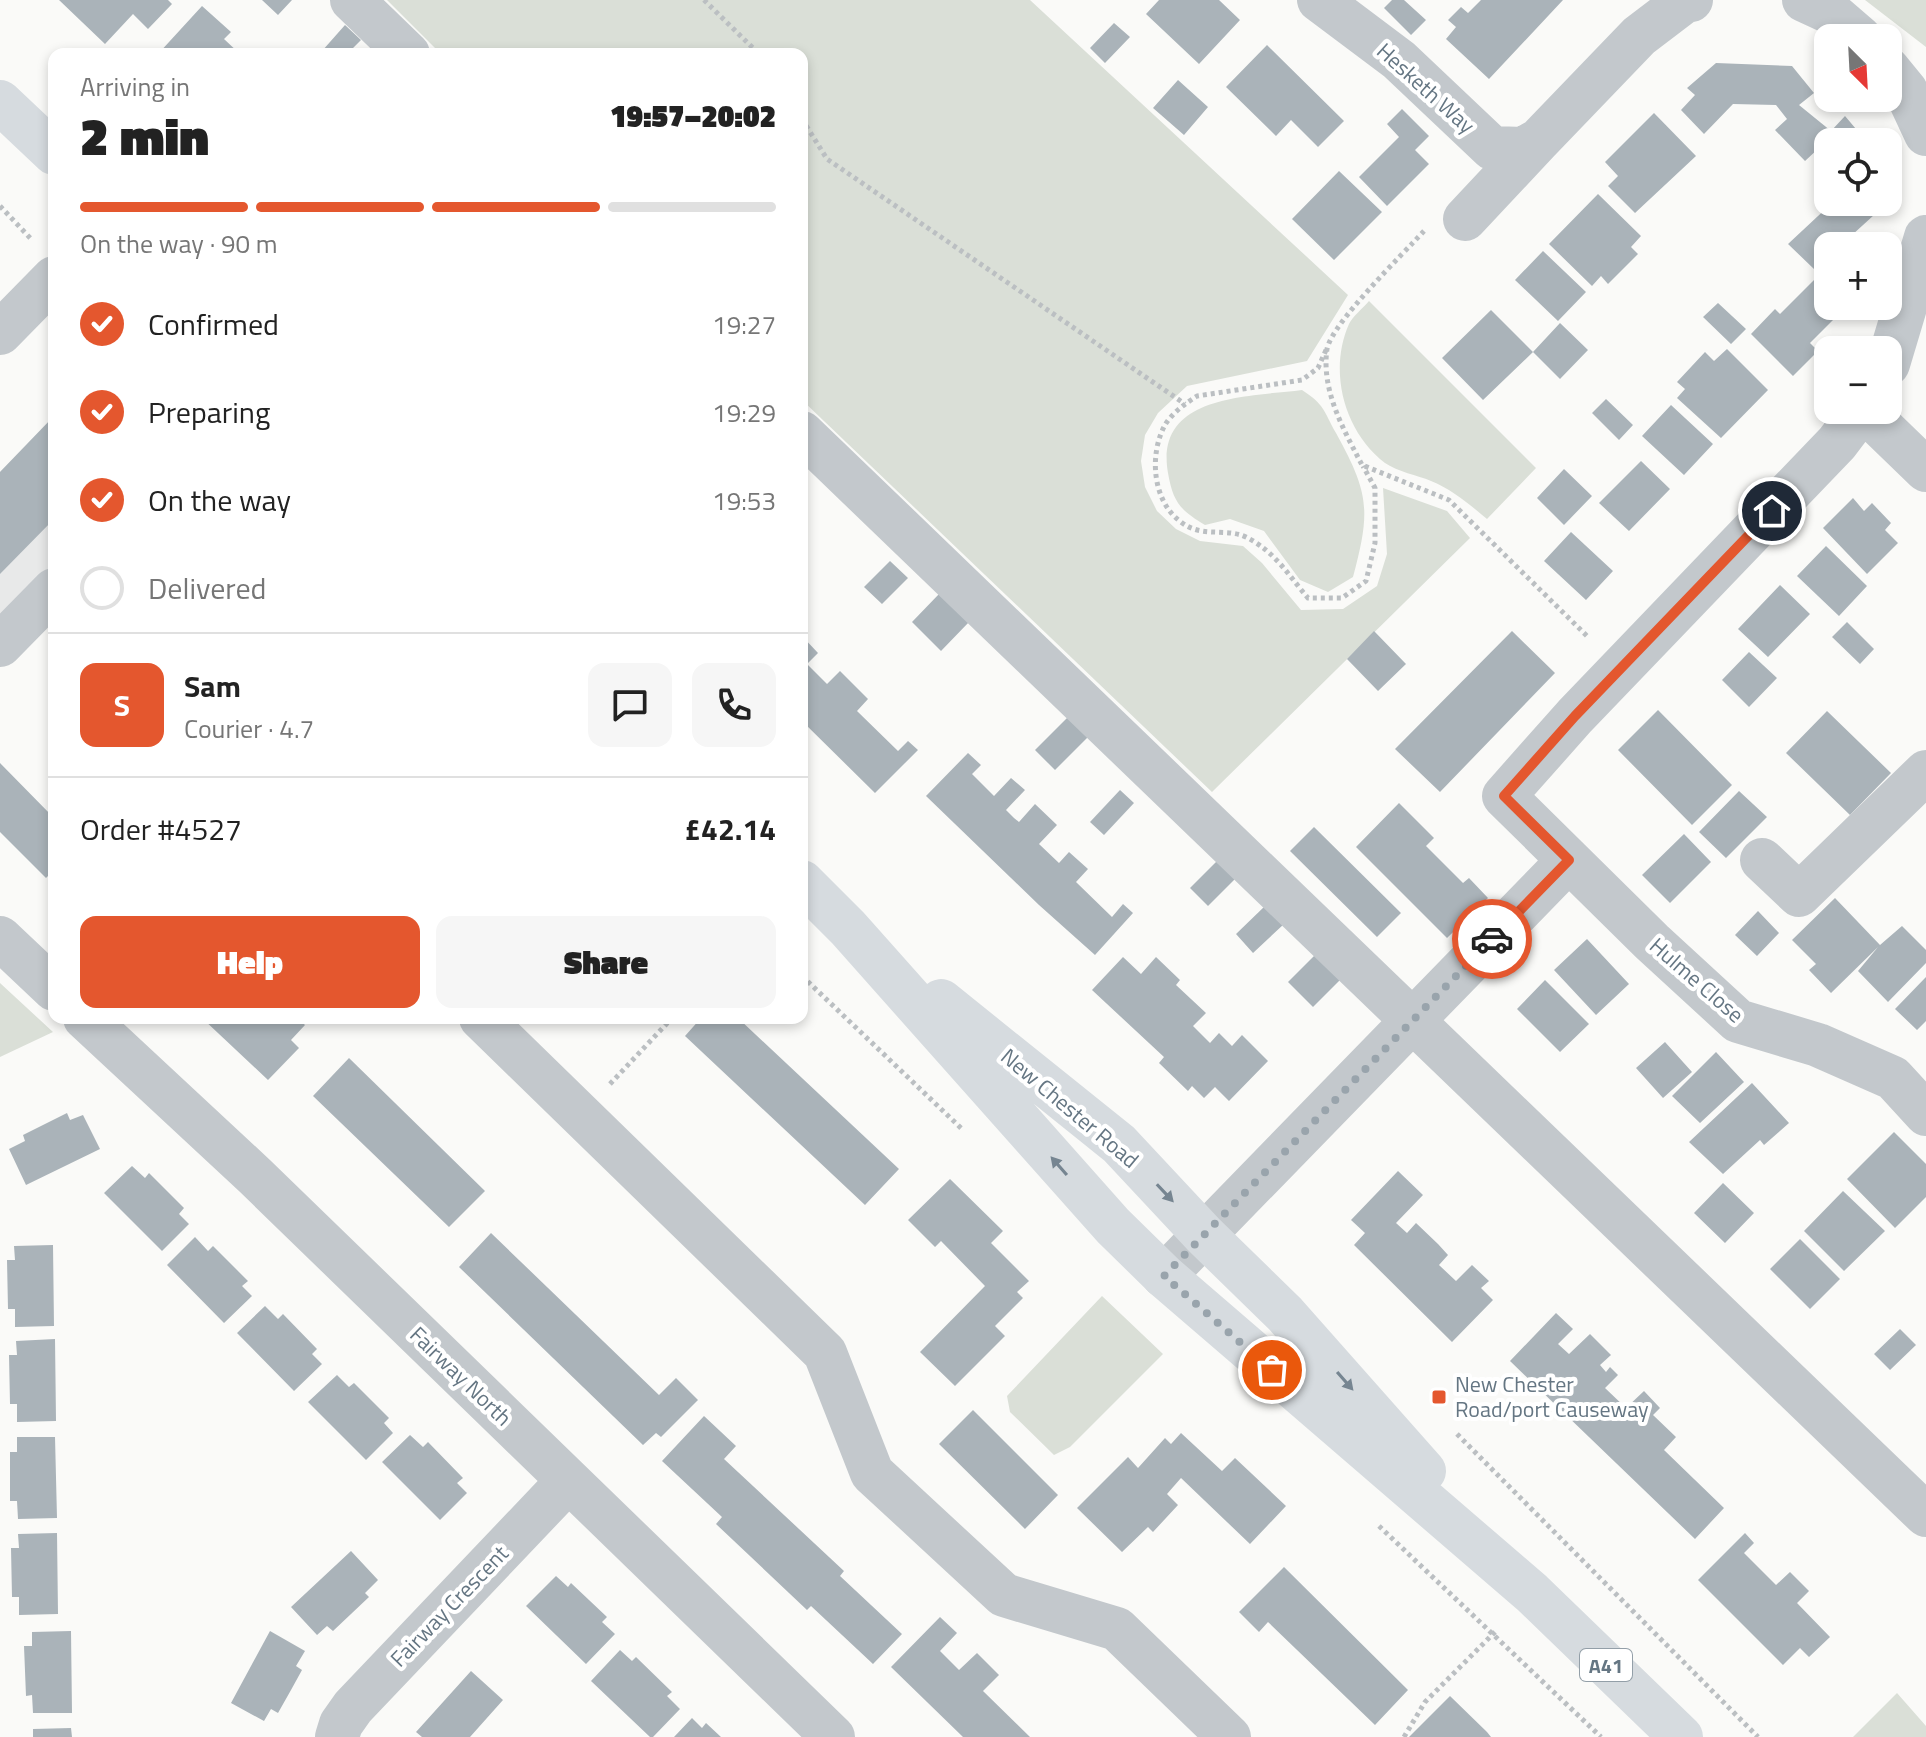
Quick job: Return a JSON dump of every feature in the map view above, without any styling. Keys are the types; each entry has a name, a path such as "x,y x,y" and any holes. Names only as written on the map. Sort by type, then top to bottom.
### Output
{"highway":[{"path":"0,102 48,147"},
{"name":"New Chester Road","path":"808,888 848,928 1113,1226 1164,1276 1532,1593 1681,1737"},
{"name":"New Chester Road","path":"848,928 1119,1144 1204,1235 1285,1314 1532,1593"}],"street":[{"path":"352,0 402,48"},
{"name":"Hesketh Way","path":"1319,0 1399,60 1492,148 1523,149 1539,140"},
{"path":"1465,219 1639,36 1685,1 1691,0"},
{"path":"1804,0 1830,12 1844,24"},
{"path":"1902,86 1926,134"},
{"path":"1896,336 1926,237"},
{"path":"0,333 48,284"},
{"path":"1164,1276 1569,860 1504,796 1575,716 1852,424"},
{"path":"1878,424 1926,470"},
{"path":"808,439 1926,1515"},
{"path":"0,645 48,601"},
{"path":"1762,860 1799,895 1926,772 1923,740 1926,737"},
{"name":"Hulme Close","path":"1569,860 1738,1021 1818,1045 1893,1078 1926,1114"},
{"path":"0,938 48,983"},
{"name":"Fairway North","path":"91,1024 255,1176 833,1737"},
{"path":"487,1024 825,1353 872,1473 1004,1595 1117,1629 1229,1737"},
{"name":"Fairway Crescent","path":"337,1737 341,1724 353,1707 568,1481"}],"path":[{"path":"704,0 753,48"},
{"path":"808,129 827,159 1185,404"},
{"path":"1328,346 1326,377 1334,405 1375,488 1375,543 1366,581 1342,598 1308,598 1264,548 1241,535 1207,534 1180,522 1166,503 1155,477 1156,446 1166,423 1197,396 1302,380 1318,368 1328,346 1344,320 1453,200 1465,219"},
{"path":"0,206 32,240"},
{"path":"1362,465 1449,500 1620,669"},
{"path":"581,1114 666,1024"},
{"path":"1456,1434 1758,1737"},
{"path":"1404,1737 1425,1702 1532,1593"}],"shaded area":[{"path":"387,0 1030,0 1348,295 1307,361 1187,386 1158,413 1145,435 1141,461 1145,487 1157,511 1176,529 1200,541 1243,546 1262,563 1301,610 1343,609 1377,586 1387,554 1383,488 1447,511 1470,538 1212,792 808,406 808,48 435,48"},
{"path":"1865,0 1926,0 1926,47 1902,29 1902,24 1896,24"},
{"path":"1369,301 1536,468 1487,519 1446,489 1385,463 1359,435 1344,400 1340,361 1349,324"},
{"path":"1302,390 1326,413 1355,471 1364,502 1363,535 1353,577 1328,592 1300,580 1264,531 1230,519 1205,525 1189,515 1175,498 1168,473 1168,447 1176,428 1190,414 1210,404 1233,399"},
{"path":"48,422 48,570 0,620 0,472"},
{"path":"0,983 53,1032 0,1057"},
{"path":"1102,1296 1163,1354 1070,1447 1054,1455 1010,1412 1007,1396"},
{"path":"1897,1693 1926,1726 1926,1737 1853,1737"}],"building":[{"path":"59,0 168,0 172,4 148,29 133,14 105,44"},
{"path":"262,0 292,0 278,15"},
{"path":"1159,0 1219,0 1240,20 1199,64 1146,14"},
{"path":"1392,0 1404,0 1426,20 1411,35 1384,8"},
{"path":"1481,0 1563,0 1489,79 1446,39 1456,27 1448,20 1461,7 1468,13"},
{"path":"202,6 231,32 224,39 234,48 164,48"},
{"path":"1114,23 1130,37 1105,63 1090,48"},
{"path":"345,25 361,40 353,48 325,48"},
{"path":"1267,45 1344,121 1318,147 1291,120 1276,136 1226,87"},
{"path":"1716,63 1792,66 1814,93 1799,105 1827,128 1814,128 1814,153 1805,161 1775,130 1787,119 1776,105 1733,104 1704,134 1681,110 1695,95 1687,88"},
{"path":"1178,80 1208,107 1184,135 1153,108"},
{"path":"1402,109 1429,136 1415,150 1429,164 1387,206 1359,177 1399,137 1387,124"},
{"path":"1654,113 1696,156 1635,213 1608,186 1618,176 1605,162"},
{"path":"1845,116 1855,128 1834,128"},
{"path":"1339,171 1382,212 1334,260 1292,219"},
{"path":"1598,194 1641,236 1631,247 1638,254 1608,284 1601,276 1592,286 1549,244"},
{"path":"1818,216 1873,216 1855,232 1814,232 1814,269 1788,244"},
{"path":"1543,251 1586,292 1558,321 1515,280"},
{"path":"1814,280 1814,320 1833,320 1814,336 1810,343 1814,347 1814,355 1793,376 1751,334 1775,309 1780,314"},
{"path":"1718,303 1746,329 1731,344 1703,317"},
{"path":"1491,310 1533,352 1483,400 1442,358"},
{"path":"1560,323 1588,350 1560,379 1533,352"},
{"path":"1727,349 1768,390 1721,438 1677,398 1685,389 1677,382 1705,352 1714,361"},
{"path":"1606,399 1633,425 1619,440 1592,413"},
{"path":"1671,405 1713,444 1684,475 1642,436"},
{"path":"48,422 48,525 0,574 0,472"},
{"path":"1641,461 1670,489 1629,531 1599,503"},
{"path":"1564,469 1592,496 1564,525 1537,498"},
{"path":"1853,498 1864,511 1872,503 1891,523 1885,530 1898,543 1867,574 1823,528"},
{"path":"1571,532 1613,571 1586,600 1544,561"},
{"path":"1826,546 1867,586 1839,616 1797,576"},
{"path":"890,561 908,578 882,604 864,587"},
{"path":"1780,585 1810,614 1768,657 1738,629"},
{"path":"939,594 969,622 941,651 912,622"},
{"path":"1847,622 1874,649 1860,664 1832,637"},
{"path":"1374,631 1406,664 1378,691 1347,659"},
{"path":"1512,631 1555,673 1440,792 1395,749"},
{"path":"808,642 818,653 808,663"},
{"path":"1749,652 1777,678 1749,707 1722,680"},
{"path":"808,665 827,684 840,671 868,699 857,711 898,751 908,741 918,750 875,793 808,727"},
{"path":"1658,710 1732,785 1692,825 1618,750"},
{"path":"1827,711 1891,773 1850,815 1786,753"},
{"path":"1068,717 1088,737 1055,770 1035,750"},
{"path":"968,753 981,765 972,774 994,796 1011,778 1025,790 1006,810 1014,818 1019,822 1035,804 1057,825 1039,844 1059,863 1069,852 1088,869 1076,882 1112,917 1123,904 1133,913 1095,955 926,796"},
{"path":"0,763 48,812 48,876 46,878 0,832"},
{"path":"1120,790 1134,803 1104,835 1090,822"},
{"path":"1739,791 1767,817 1726,858 1699,832"},
{"path":"1399,803 1434,838 1426,846 1463,883 1469,878 1488,898 1447,938 1356,847"},
{"path":"1314,827 1401,913 1377,937 1290,851"},
{"path":"1684,834 1711,862 1670,903 1642,875"},
{"path":"1217,861 1236,878 1208,906 1190,888"},
{"path":"1835,898 1880,945 1902,926 1926,950 1926,963 1888,1002 1858,971 1878,947 1831,993 1809,970 1816,964 1792,940"},
{"path":"1265,906 1284,924 1253,953 1236,934"},
{"path":"1758,911 1779,933 1757,956 1735,935"},
{"path":"1587,939 1629,984 1596,1015 1554,970"},
{"path":"1315,955 1341,979 1313,1007 1288,982"},
{"path":"1123,957 1141,974 1156,957 1180,980 1176,985 1206,1013 1193,1026 1210,1043 1219,1033 1232,1046 1242,1035 1268,1061 1229,1101 1215,1087 1204,1098 1192,1086 1188,1091 1159,1063 1164,1057 1092,990"},
{"path":"1926,977 1926,1021 1917,1030 1895,1009"},
{"path":"1545,980 1589,1024 1560,1052 1517,1009"},
{"path":"208,1024 304,1024 291,1040 299,1048 268,1080"},
{"path":"696,1024 744,1024 899,1169 865,1205 685,1036"},
{"path":"1665,1042 1692,1072 1663,1098 1636,1068"},
{"path":"1716,1052 1744,1082 1700,1123 1672,1096"},
{"path":"349,1058 485,1191 449,1227 313,1096"},
{"path":"1752,1083 1789,1123 1764,1145 1760,1140 1723,1174 1689,1142"},
{"path":"67,1113 70,1120 83,1115 100,1149 26,1185 9,1149 25,1141 23,1135"},
{"path":"1894,1132 1926,1164 1926,1197 1895,1228 1847,1179"},
{"path":"132,1166 145,1178 149,1173 184,1208 179,1214 189,1224 162,1251 104,1193"},
{"path":"1398,1171 1423,1195 1396,1223 1407,1233 1416,1223 1438,1244 1448,1255 1439,1265 1456,1281 1472,1265 1489,1281 1481,1288 1493,1300 1452,1342 1354,1245 1365,1233 1351,1220"},
{"path":"950,1179 1003,1231 991,1243 1029,1281 1017,1292 1023,1298 995,1326 1005,1336 955,1386 920,1352 985,1286 941,1241 935,1247 908,1220"},
{"path":"1723,1183 1754,1213 1725,1243 1694,1213"},
{"path":"1843,1191 1885,1231 1844,1271 1804,1231"},
{"path":"491,1233 659,1395 676,1378 698,1400 661,1437 656,1433 643,1445 459,1267"},
{"path":"195,1237 208,1251 213,1246 248,1281 242,1286 252,1296 224,1323 167,1265"},
{"path":"1800,1239 1840,1279 1810,1309 1770,1269"},
{"path":"53,1245 54,1326 15,1327 15,1309 8,1309 7,1260 15,1260 14,1246"},
{"path":"265,1306 278,1319 283,1314 317,1349 312,1354 322,1364 294,1391 237,1333"},
{"path":"1556,1313 1573,1329 1558,1344 1569,1354 1590,1334 1611,1355 1600,1365 1606,1372 1610,1367 1618,1375 1605,1388 1626,1408 1644,1391 1660,1408 1653,1415 1676,1437 1664,1450 1724,1508 1695,1539 1510,1361"},
{"path":"1900,1329 1916,1345 1890,1370 1874,1354"},
{"path":"55,1339 56,1421 17,1422 17,1404 10,1404 9,1355 17,1355 16,1341"},
{"path":"337,1375 349,1387 354,1383 389,1418 384,1423 393,1433 366,1460 308,1402"},
{"path":"973,1410 1058,1495 1025,1529 939,1444"},
{"path":"704,1416 736,1446 724,1459 844,1571 840,1576 902,1634 873,1664 811,1606 807,1610 716,1524 722,1517 662,1461"},
{"path":"1181,1433 1222,1471 1235,1458 1286,1506 1250,1544 1181,1478 1167,1494 1178,1505 1153,1532 1148,1527 1122,1552 1077,1508 1128,1457 1138,1468 1165,1438 1171,1444"},
{"path":"410,1435 423,1447 428,1442 463,1478 457,1483 467,1493 440,1520 382,1462"},
{"path":"17,1437 55,1437 57,1518 18,1519 17,1501 10,1501 10,1452 17,1452"},
{"path":"57,1533 58,1614 19,1615 19,1597 12,1597 11,1548 19,1548 18,1534"},
{"path":"1745,1533 1754,1543 1744,1553 1776,1585 1790,1572 1809,1591 1797,1603 1830,1637 1809,1657 1800,1648 1783,1665 1698,1580"},
{"path":"351,1551 378,1580 365,1593 369,1597 333,1631 327,1626 317,1635 291,1607"},
{"path":"1284,1567 1408,1690 1375,1725 1268,1622 1259,1632 1239,1612"},
{"path":"556,1576 568,1587 571,1583 607,1617 602,1622 615,1634 586,1664 526,1606"},
{"path":"940,1617 957,1633 940,1651 959,1670 977,1653 999,1675 983,1691 1030,1737 963,1737 891,1667"},
{"path":"71,1631 72,1713 33,1713 32,1695 26,1696 24,1646 32,1646 32,1632"},
{"path":"270,1631 305,1651 296,1666 302,1670 278,1713 271,1709 264,1721 231,1703"},
{"path":"620,1650 632,1661 636,1657 672,1692 667,1696 680,1709 653,1737 591,1681"},
{"path":"471,1671 503,1700 470,1737 422,1737 416,1732"},
{"path":"1450,1696 1491,1737 1409,1737"},
{"path":"692,1718 702,1728 706,1723 721,1737 674,1737"},
{"path":"71,1728 72,1737 33,1737 33,1729"}],"way so far":[{"path":"1272,1370 1164,1276 1492,939"}],"place":[{"name":"New Chester Road/port Causeway","path":"1439,1397"}],"route":[{"path":"1492,939 1569,860 1504,796 1575,716 1772,511"}]}
